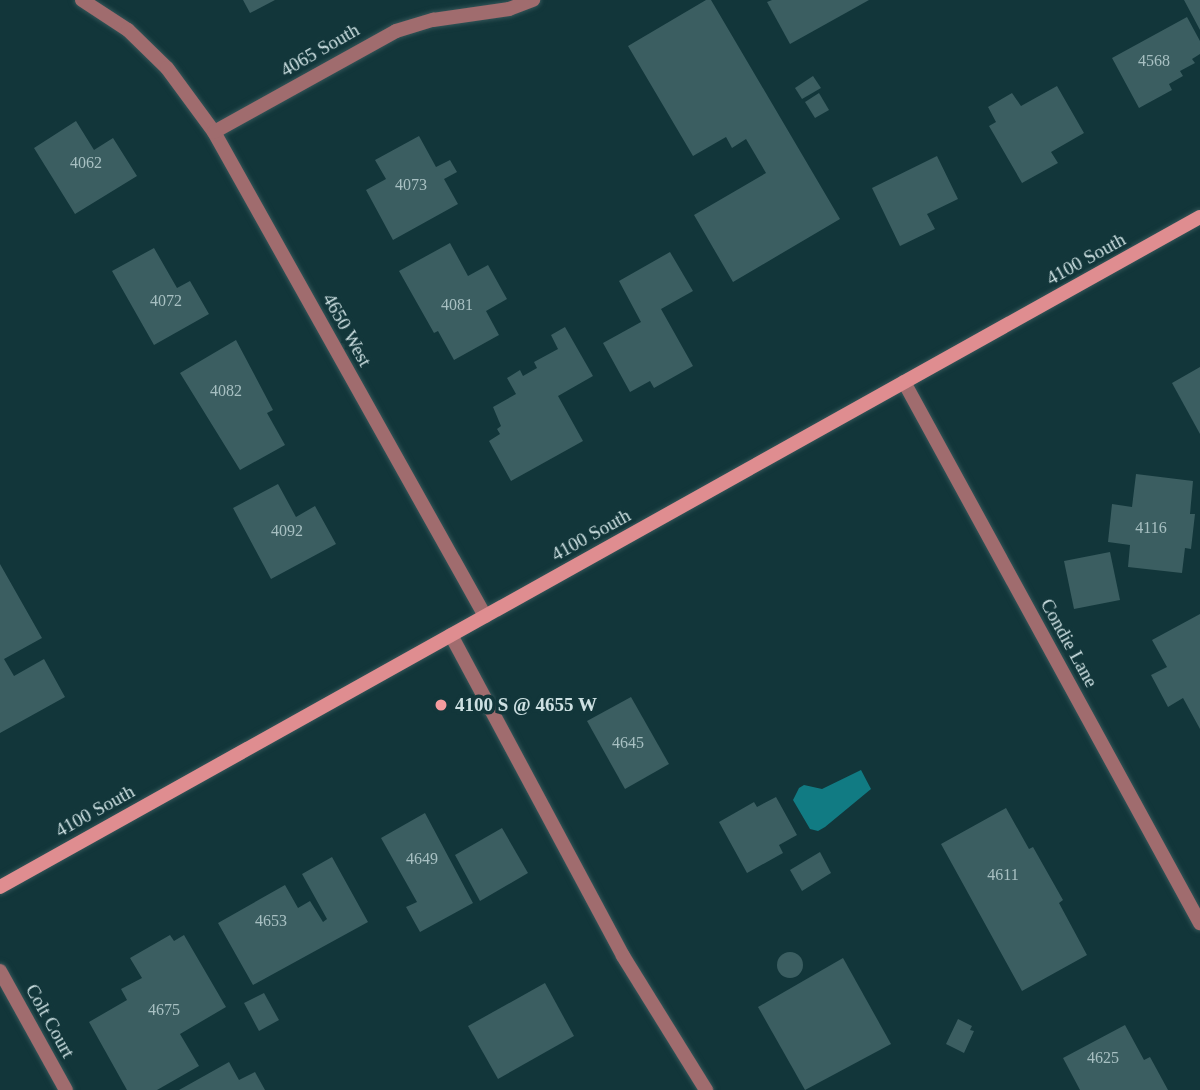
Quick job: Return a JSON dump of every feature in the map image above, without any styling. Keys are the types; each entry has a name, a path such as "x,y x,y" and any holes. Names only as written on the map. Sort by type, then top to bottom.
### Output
{"main road":[{"name":"4100 South","path":"0,887 1200,217"}],"street":[{"name":"4650 West","path":"82,0 128,30 167,68 214,132 485,616"},
{"name":"4065 South","path":"214,132 396,31 433,20 509,9 533,0"},
{"name":"Condie Lane","path":"904,382 1200,923"},
{"path":"451,635 623,956 706,1090"},
{"name":"Colt Court","path":"0,971 66,1090"}],"water":[{"path":"861,770 871,789 825,827 818,831 810,829 793,800 799,788 804,785 822,789"}],"building":[{"path":"243,0 275,0 250,13"},
{"path":"706,0 711,0 840,219 733,282 694,215 766,173 746,139 732,148 726,137 693,156 628,46"},
{"path":"869,0 790,44 767,2"},
{"path":"1184,0 1200,0 1200,30"},
{"path":"1187,17 1200,41 1200,54 1192,59 1195,63 1180,71 1183,76 1169,84 1172,90 1139,108 1112,58"},
{"path":"813,76 821,88 802,99 795,88"},
{"path":"1057,86 1084,133 1051,152 1058,163 1022,183 989,126 996,122 988,107 1012,93 1021,106"},
{"path":"819,93 829,110 815,118 805,102"},
{"path":"76,121 94,150 113,138 137,176 75,214 34,148"},
{"path":"419,136 436,167 450,160 457,172 444,179 458,204 393,240 366,190 386,179 375,160"},
{"path":"937,156 958,199 927,214 935,229 900,246 872,188"},
{"path":"450,243 468,276 488,265 507,299 486,311 499,335 454,360 438,331 434,333 399,271"},
{"path":"154,248 177,288 190,281 209,314 154,345 112,271"},
{"path":"670,252 693,291 661,309 693,366 654,388 650,381 630,392 603,343 641,322 619,281"},
{"path":"565,327 593,376 558,396 583,441 511,481 489,441 500,434 497,429 501,426 493,407 516,394 507,378 520,370 523,376 537,368 534,362 558,349 551,335"},
{"path":"236,340 273,410 267,413 285,445 240,470 180,373"},
{"path":"1200,367 1200,434 1172,383"},
{"path":"1136,474 1193,481 1190,514 1195,514 1191,549 1185,548 1182,573 1128,567 1130,545 1108,542 1112,504 1132,507"},
{"path":"278,484 296,517 315,506 336,544 271,579 233,508"},
{"path":"1110,552 1120,600 1074,609 1064,561"},
{"path":"0,564 42,638 4,659 14,676 44,659 65,697 0,733"},
{"path":"1200,614 1200,729 1183,698 1168,707 1151,675 1167,667 1152,640"},
{"path":"631,697 669,764 625,789 587,721"},
{"path":"776,797 797,835 779,845 783,853 747,873 719,822 754,802 757,807"},
{"path":"1006,808 1029,849 1033,847 1063,900 1059,903 1087,955 1022,991 941,844"},
{"path":"425,813 473,903 420,932 406,907 417,902 381,838"},
{"path":"502,828 528,873 480,901 455,855"},
{"path":"820,852 831,873 802,891 790,870"},
{"path":"332,857 368,922 253,985 218,923 285,885 298,908 310,901 323,922 327,919 302,874"},
{"path":"170,935 174,941 184,935 226,1007 180,1034 199,1066 157,1090 127,1090 89,1022 127,1000 121,989 142,978 130,958"},
{"path":"790,952 799,956 803,965 799,974 790,978 781,974 777,965 781,956"},
{"path":"843,958 891,1044 805,1090 758,1007"},
{"path":"545,983 574,1036 498,1079 468,1026"},
{"path":"264,993 279,1020 259,1031 244,1003"},
{"path":"958,1019 972,1026 970,1030 974,1031 964,1053 946,1044"},
{"path":"1125,1025 1144,1060 1150,1057 1168,1090 1080,1090 1063,1058"},
{"path":"229,1062 239,1080 255,1072 265,1090 179,1090"}],"place":[{"name":"4100 S @ 4655 W","path":"441,705"}]}
